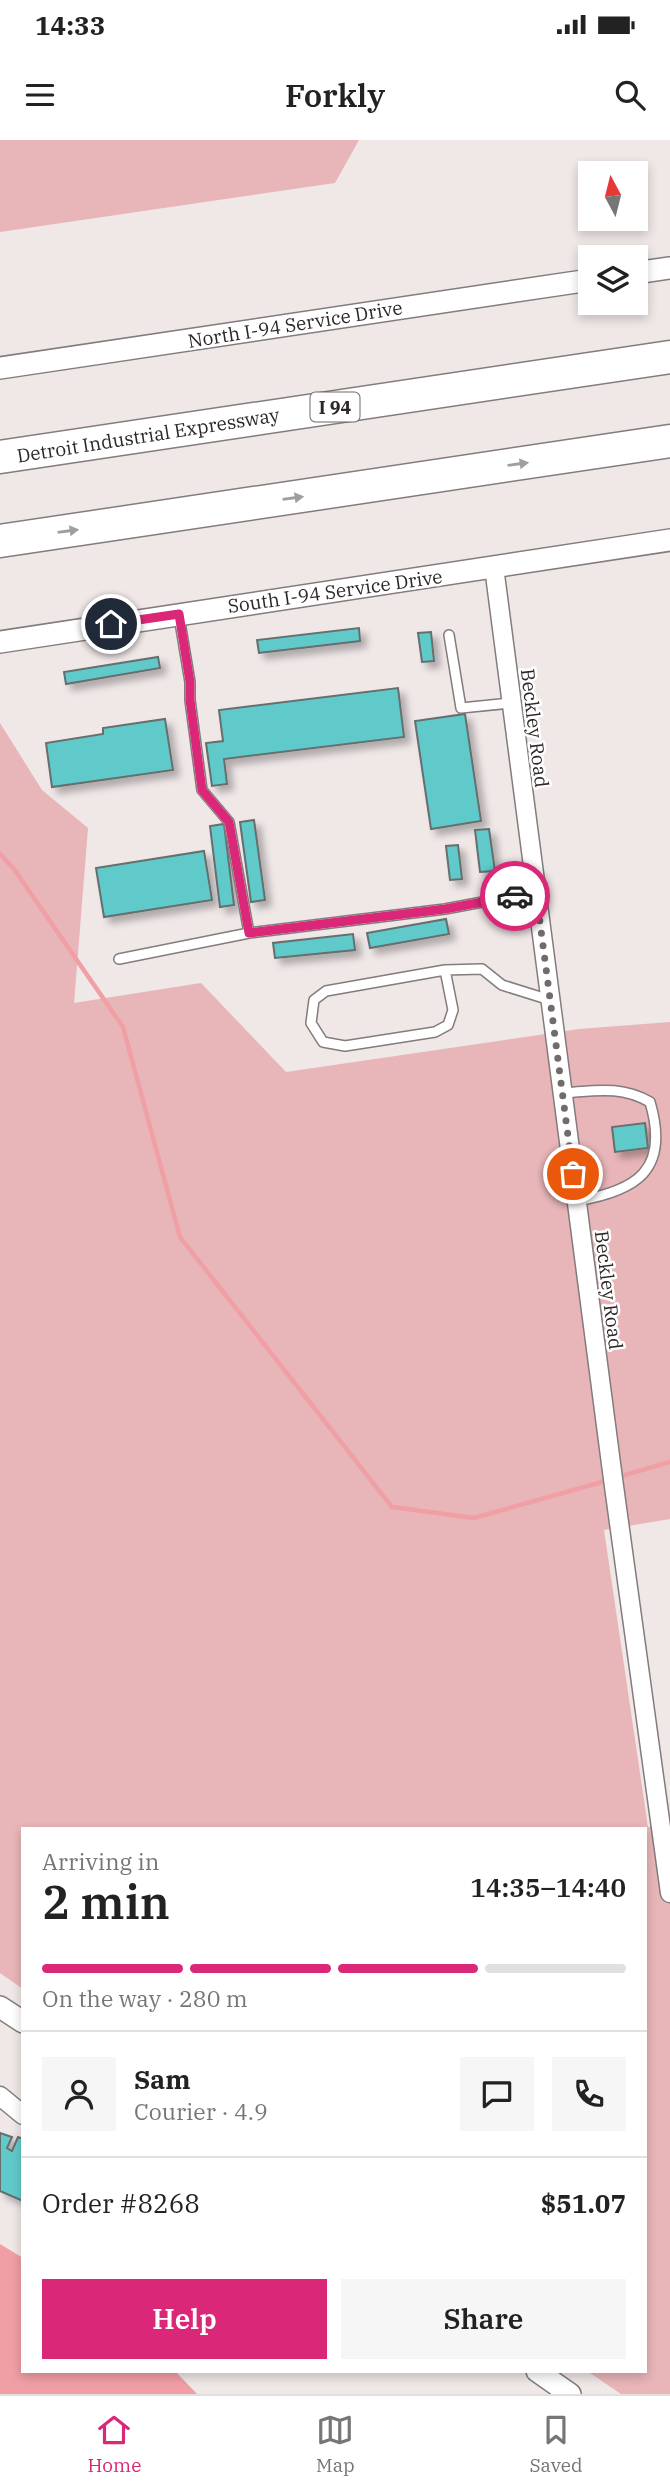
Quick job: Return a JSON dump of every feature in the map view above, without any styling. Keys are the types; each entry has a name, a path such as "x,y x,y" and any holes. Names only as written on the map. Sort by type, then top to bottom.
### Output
{"highway":[{"name":"Detroit Industrial Expressway","path":"0,457 670,357"},
{"name":"I 94","path":"0,475 670,376"},
{"path":"0,541 670,441"}],"street":[{"path":"648,271 670,268"},
{"name":"North I-94 Service Drive","path":"0,369 578,282"},
{"name":"South I-94 Service Drive","path":"0,642 670,540"},
{"name":"Beckley Road","path":"494,568 670,1894"},
{"path":"0,2007 21,2021"},
{"path":"0,2096 21,2113"},
{"path":"540,2373 570,2394"}],"lane":[{"path":"179,614 202,790 229,822 249,933"},
{"path":"449,635 461,708 511,703"},
{"path":"119,959 249,933 445,909 536,892"},
{"path":"445,970 453,1010 449,1025 435,1032 345,1046 323,1042 312,1023 314,1000 326,991 445,970 482,969 502,985 550,1000"},
{"path":"562,1093 614,1089 634,1093 650,1102 659,1146 646,1174 619,1192 576,1200"}],"shaded area":[{"path":"0,140 359,140 335,183 0,232"},
{"path":"0,723 42,790 88,828 74,1003 201,983 286,1072 579,1029 670,1022 670,1519 604,1530 648,1827 670,1824 670,2394 621,2394 590,2373 647,2373 647,1827 21,1827 21,1988 0,1973"},
{"path":"0,2244 21,2257 21,2373 177,2373 197,2394 0,2394"}],"building":[{"path":"359,628 360,641 259,653 257,640"},
{"path":"431,632 434,661 422,662 418,633"},
{"path":"158,657 160,668 66,684 64,672"},
{"path":"398,688 404,737 224,759 227,784 212,786 206,743 223,741 219,710"},
{"path":"465,714 481,821 431,829 415,721"},
{"path":"165,719 173,770 52,787 46,743 103,734 103,728"},
{"path":"254,820 265,900 251,902 240,822"},
{"path":"224,824 234,905 220,907 210,826"},
{"path":"489,829 495,871 480,872 475,830"},
{"path":"458,845 462,879 450,880 446,846"},
{"path":"204,851 212,900 104,917 96,868"},
{"path":"446,919 449,934 370,948 367,933"},
{"path":"353,934 355,950 275,958 273,943"},
{"path":"645,1123 648,1148 615,1152 612,1127"},
{"path":"0,2133 12,2137 7,2148 12,2151 18,2137 21,2138 21,2200 0,2191"}],"waterway":[{"path":"0,854 14,869 123,1027 180,1237 392,1507 474,1518 609,1480"},
{"path":"618,1477 670,1462"}],"way so far":[{"path":"515,896 536,892 573,1174"}],"route":[{"path":"111,624 179,614 202,790 229,822 249,933 445,909 515,896"}]}
